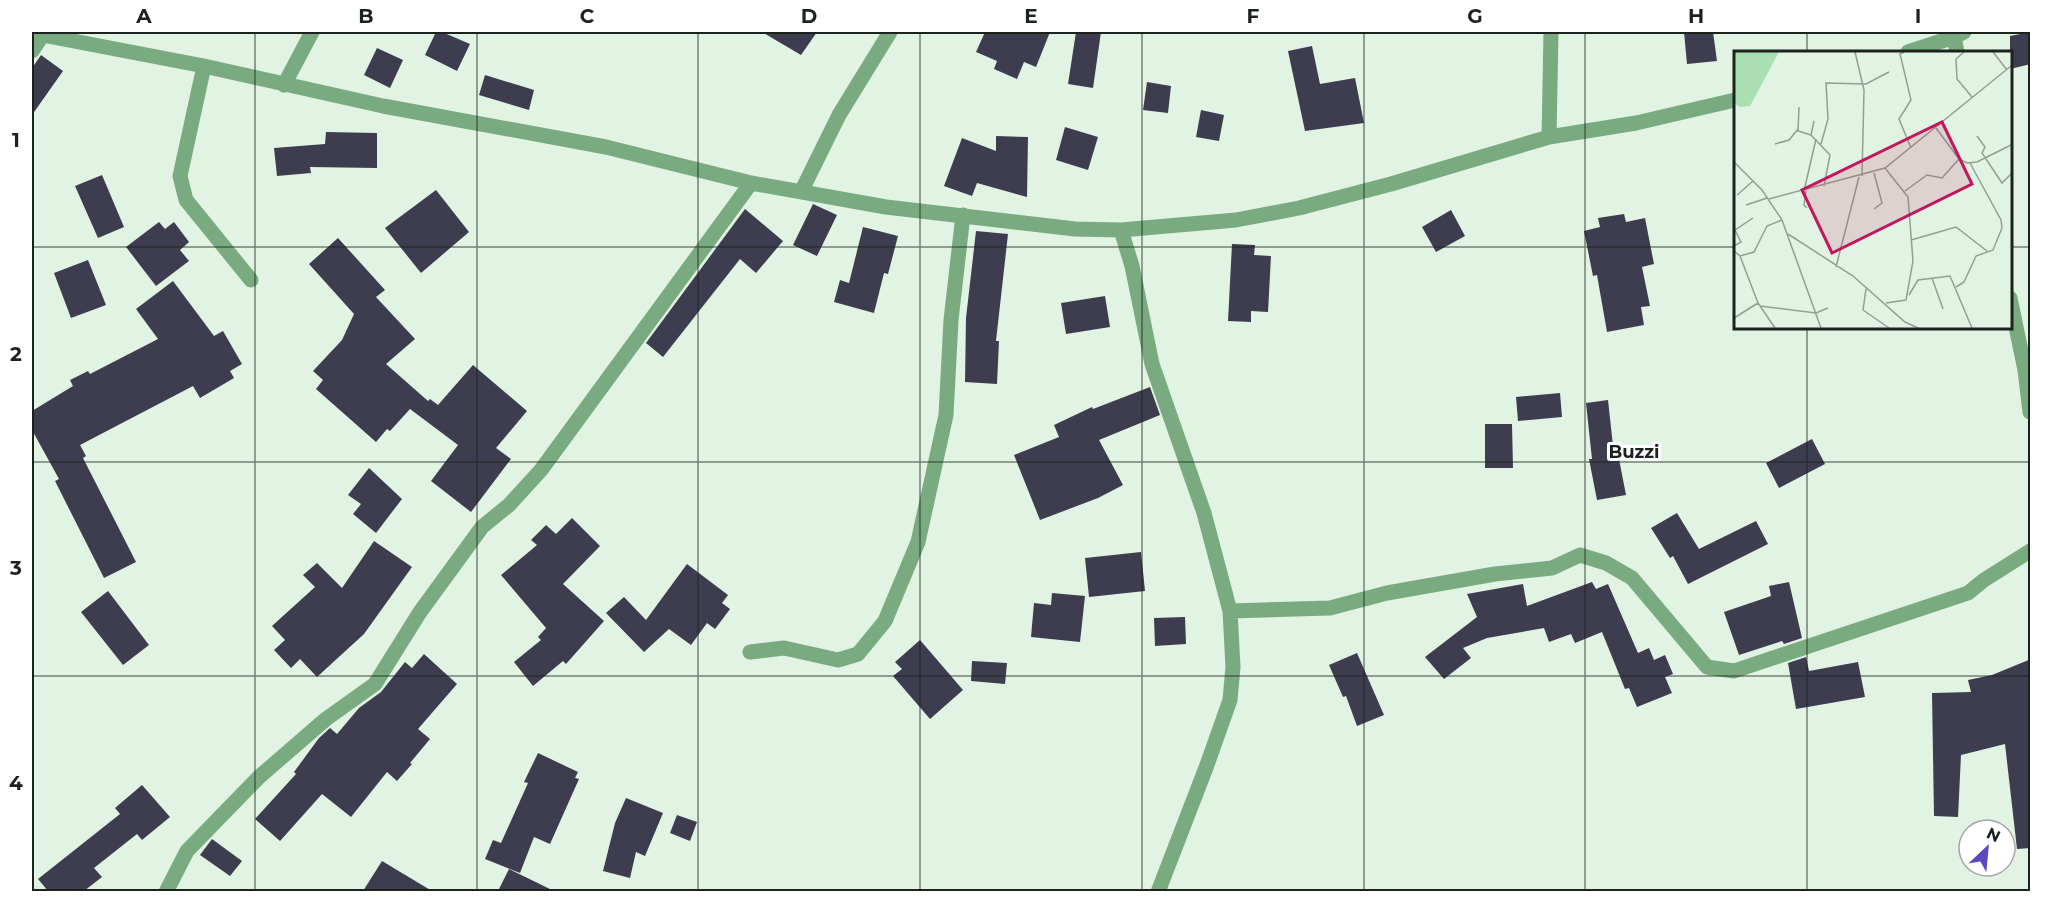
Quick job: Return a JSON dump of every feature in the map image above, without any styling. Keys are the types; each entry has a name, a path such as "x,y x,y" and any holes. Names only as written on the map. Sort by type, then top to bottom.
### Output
{"street":[{"path":"284,85 312,32"},
{"path":"801,192 839,115 890,32"},
{"path":"1549,137 1551,32"},
{"path":"32,51 37,34 204,66 383,106 606,147 751,183 886,207 1076,229 1121,230 1236,220 1299,208 1391,184 1549,137 1636,123 1734,100"},
{"path":"1911,51 1959,34 1957,51"},
{"path":"204,66 180,176 186,200 251,280"},
{"path":"166,891 187,851 259,777 326,719 375,684 420,612 482,527 509,505 541,470 751,183"},
{"path":"750,652 784,648 838,660 858,654 885,621 918,542 946,415 951,320 963,215"},
{"path":"1121,230 1132,266 1152,364 1204,513 1230,611 1233,667 1230,700 1158,891"},
{"path":"2011,303 2031,412"},
{"path":"1230,611 1330,608 1398,591 1495,574 1552,568 1580,555 1606,563 1632,578 1707,667 1734,671 1968,592 2031,551"}],"building":[{"path":"436,32 442,32 470,44 457,71 425,55"},
{"path":"762,32 817,32 801,55"},
{"path":"985,32 1050,32 1036,67 1024,62 1017,79 994,69 997,61 976,52"},
{"path":"1076,32 1101,32 1093,88 1068,84"},
{"path":"1684,32 1713,32 1717,61 1687,64"},
{"path":"2031,32 2031,64 2011,69 2010,36"},
{"path":"1312,46 1320,84 1355,78 1364,123 1305,131 1288,51"},
{"path":"377,48 403,60 390,88 364,75"},
{"path":"41,55 63,71 32,115 32,68"},
{"path":"485,75 534,90 529,110 479,95"},
{"path":"1147,82 1171,86 1168,113 1143,110"},
{"path":"1201,110 1224,115 1219,141 1196,137"},
{"path":"1065,127 1098,137 1088,170 1056,160"},
{"path":"326,132 377,133 377,168 310,167 311,173 277,176 274,148 325,144"},
{"path":"996,136 1028,137 1027,197 977,183 972,196 944,186 962,138 996,151"},
{"path":"102,175 124,227 98,238 75,186"},
{"path":"436,190 469,232 421,273 385,228"},
{"path":"813,204 837,215 817,256 793,245"},
{"path":"745,209 783,241 756,273 740,259 663,357 646,343"},
{"path":"1451,210 1465,236 1436,252 1422,227"},
{"path":"1624,214 1626,222 1645,218 1654,264 1642,267 1650,306 1641,307 1644,325 1607,332 1597,275 1593,276 1584,231 1600,227 1598,218"},
{"path":"159,222 165,229 174,222 189,242 180,250 189,261 156,286 126,247"},
{"path":"863,227 898,236 888,274 884,273 874,313 834,302 840,280 849,283"},
{"path":"976,231 1008,234 996,341 999,341 997,384 965,382 966,318"},
{"path":"338,238 385,290 376,297 415,339 386,364 428,401 430,399 438,405 473,365 527,411 496,448 511,459 471,512 431,481 458,445 410,409 390,431 387,429 376,442 316,389 323,380 313,371 342,340 354,314 309,264"},
{"path":"1232,244 1255,245 1254,255 1271,256 1268,312 1251,311 1251,322 1228,321"},
{"path":"88,260 106,305 71,318 54,273"},
{"path":"173,281 214,336 223,331 242,364 230,371 234,378 200,398 193,386 80,445 86,456 83,458 136,562 104,578 55,481 59,479 32,430 32,411 73,386 70,380 88,371 90,374 158,339 136,309"},
{"path":"1105,296 1110,327 1066,334 1061,303"},
{"path":"1150,387 1160,415 1099,440 1123,485 1098,498 1040,520 1014,455 1059,437 1054,425 1092,407 1093,409"},
{"path":"1560,393 1562,417 1518,421 1516,397"},
{"path":"1608,400 1614,455 1618,454 1626,495 1597,500 1589,459 1592,459 1586,403"},
{"path":"1485,424 1512,424 1513,468 1485,468"},
{"path":"1812,439 1825,464 1779,488 1766,463"},
{"path":"369,468 402,499 376,533 353,514 361,504 348,495"},
{"path":"1677,513 1699,549 1756,521 1768,544 1688,584 1673,556 1670,558 1651,528"},
{"path":"572,518 600,546 563,584 604,621 566,664 563,661 533,686 514,662 541,640 538,637 546,628 501,575 537,545 531,540 546,525 556,534"},
{"path":"374,541 412,567 364,634 317,677 300,659 291,668 274,650 285,640 272,626 315,587 303,575 317,563 342,588"},
{"path":"1141,552 1145,591 1089,597 1085,558"},
{"path":"687,564 728,595 722,603 730,609 715,629 707,623 691,645 669,629 644,652 606,613 624,597 646,620"},
{"path":"1592,582 1596,589 1608,584 1638,653 1649,648 1654,660 1665,655 1673,674 1665,677 1672,693 1637,707 1629,688 1625,689 1602,632 1575,643 1571,634 1549,642 1544,628 1487,638 1463,648 1471,658 1444,679 1425,657 1477,617 1467,594 1523,584 1527,606"},
{"path":"1789,582 1802,638 1784,644 1782,641 1739,655 1724,612 1771,596 1769,586"},
{"path":"108,591 149,645 123,665 81,612"},
{"path":"1052,593 1085,596 1080,642 1031,637 1034,603 1051,605"},
{"path":"1185,617 1186,644 1155,646 1154,618"},
{"path":"920,640 963,690 930,719 893,676 902,669 895,662"},
{"path":"1357,653 1384,715 1357,726 1346,696 1343,697 1329,665"},
{"path":"424,654 457,684 418,729 430,739 397,781 387,772 351,817 322,794 280,841 255,819 296,774 294,772 319,738 330,728 337,734 359,708 381,692 405,662 412,668"},
{"path":"1806,657 1809,671 1858,662 1865,697 1796,709 1788,663"},
{"path":"2031,659 2031,848 2017,849 2017,818 2013,818 2005,744 1961,755 1958,817 1934,816 1932,693 1971,692 1968,680 1992,675"},
{"path":"972,661 1007,663 1005,684 971,681"},
{"path":"538,753 578,772 575,778 579,779 550,844 534,837 520,873 485,859 493,840 501,843 528,783 524,782"},
{"path":"142,785 170,817 142,840 137,834 94,868 102,877 84,891 48,891 38,879 120,814 115,808"},
{"path":"626,798 663,813 645,856 636,852 630,878 603,871 615,823"},
{"path":"677,815 697,822 690,841 670,833"},
{"path":"212,839 242,861 230,876 200,855"},
{"path":"382,861 432,891 363,891"},
{"path":"509,869 554,891 498,891"}],"district":[{"name":"Buzzi","path":"1634,452"}]}
